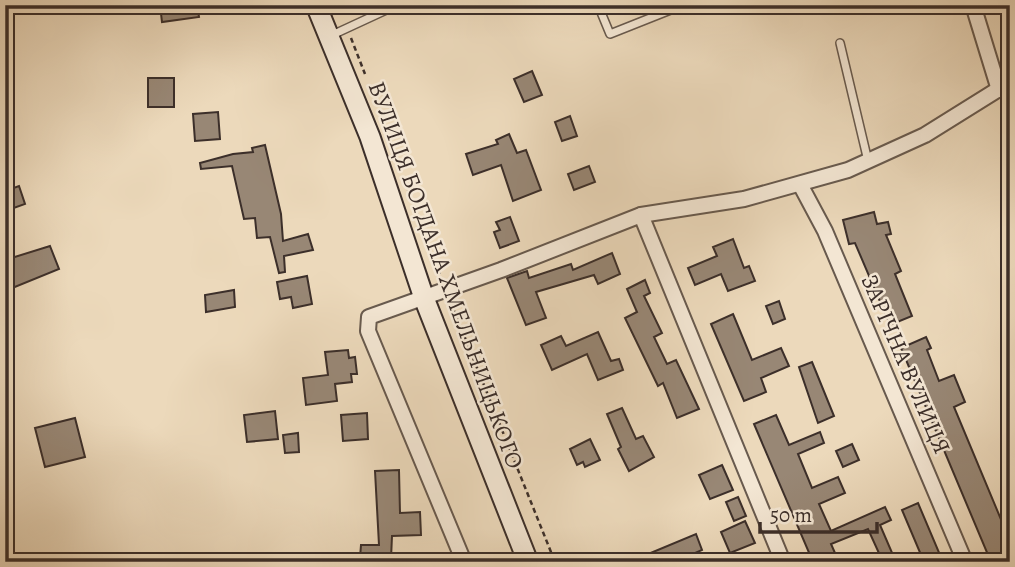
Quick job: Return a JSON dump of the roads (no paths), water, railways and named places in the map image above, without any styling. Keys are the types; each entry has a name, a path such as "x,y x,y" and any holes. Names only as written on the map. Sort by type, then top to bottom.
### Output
{"main road":[{"name":"ВУЛИЦЯ БОГДАНА ХМЕЛЬНИЦЬКОГО","path":"318,10 370,136 424,298 528,562"}],"street":[{"path":"464,562 368,331 369,317 641,215 744,199 800,186 869,162 925,135 1005,86 973,5"},
{"name":"ЗАРІЧНА ВУЛИЦЯ","path":"800,186 825,231 965,562"},
{"path":"641,215 783,562"}],"lane":[{"path":"318,10 344,5"},
{"path":"329,36 397,5"},
{"path":"598,5 610,34 683,5"},
{"path":"840,43 869,162"}]}
